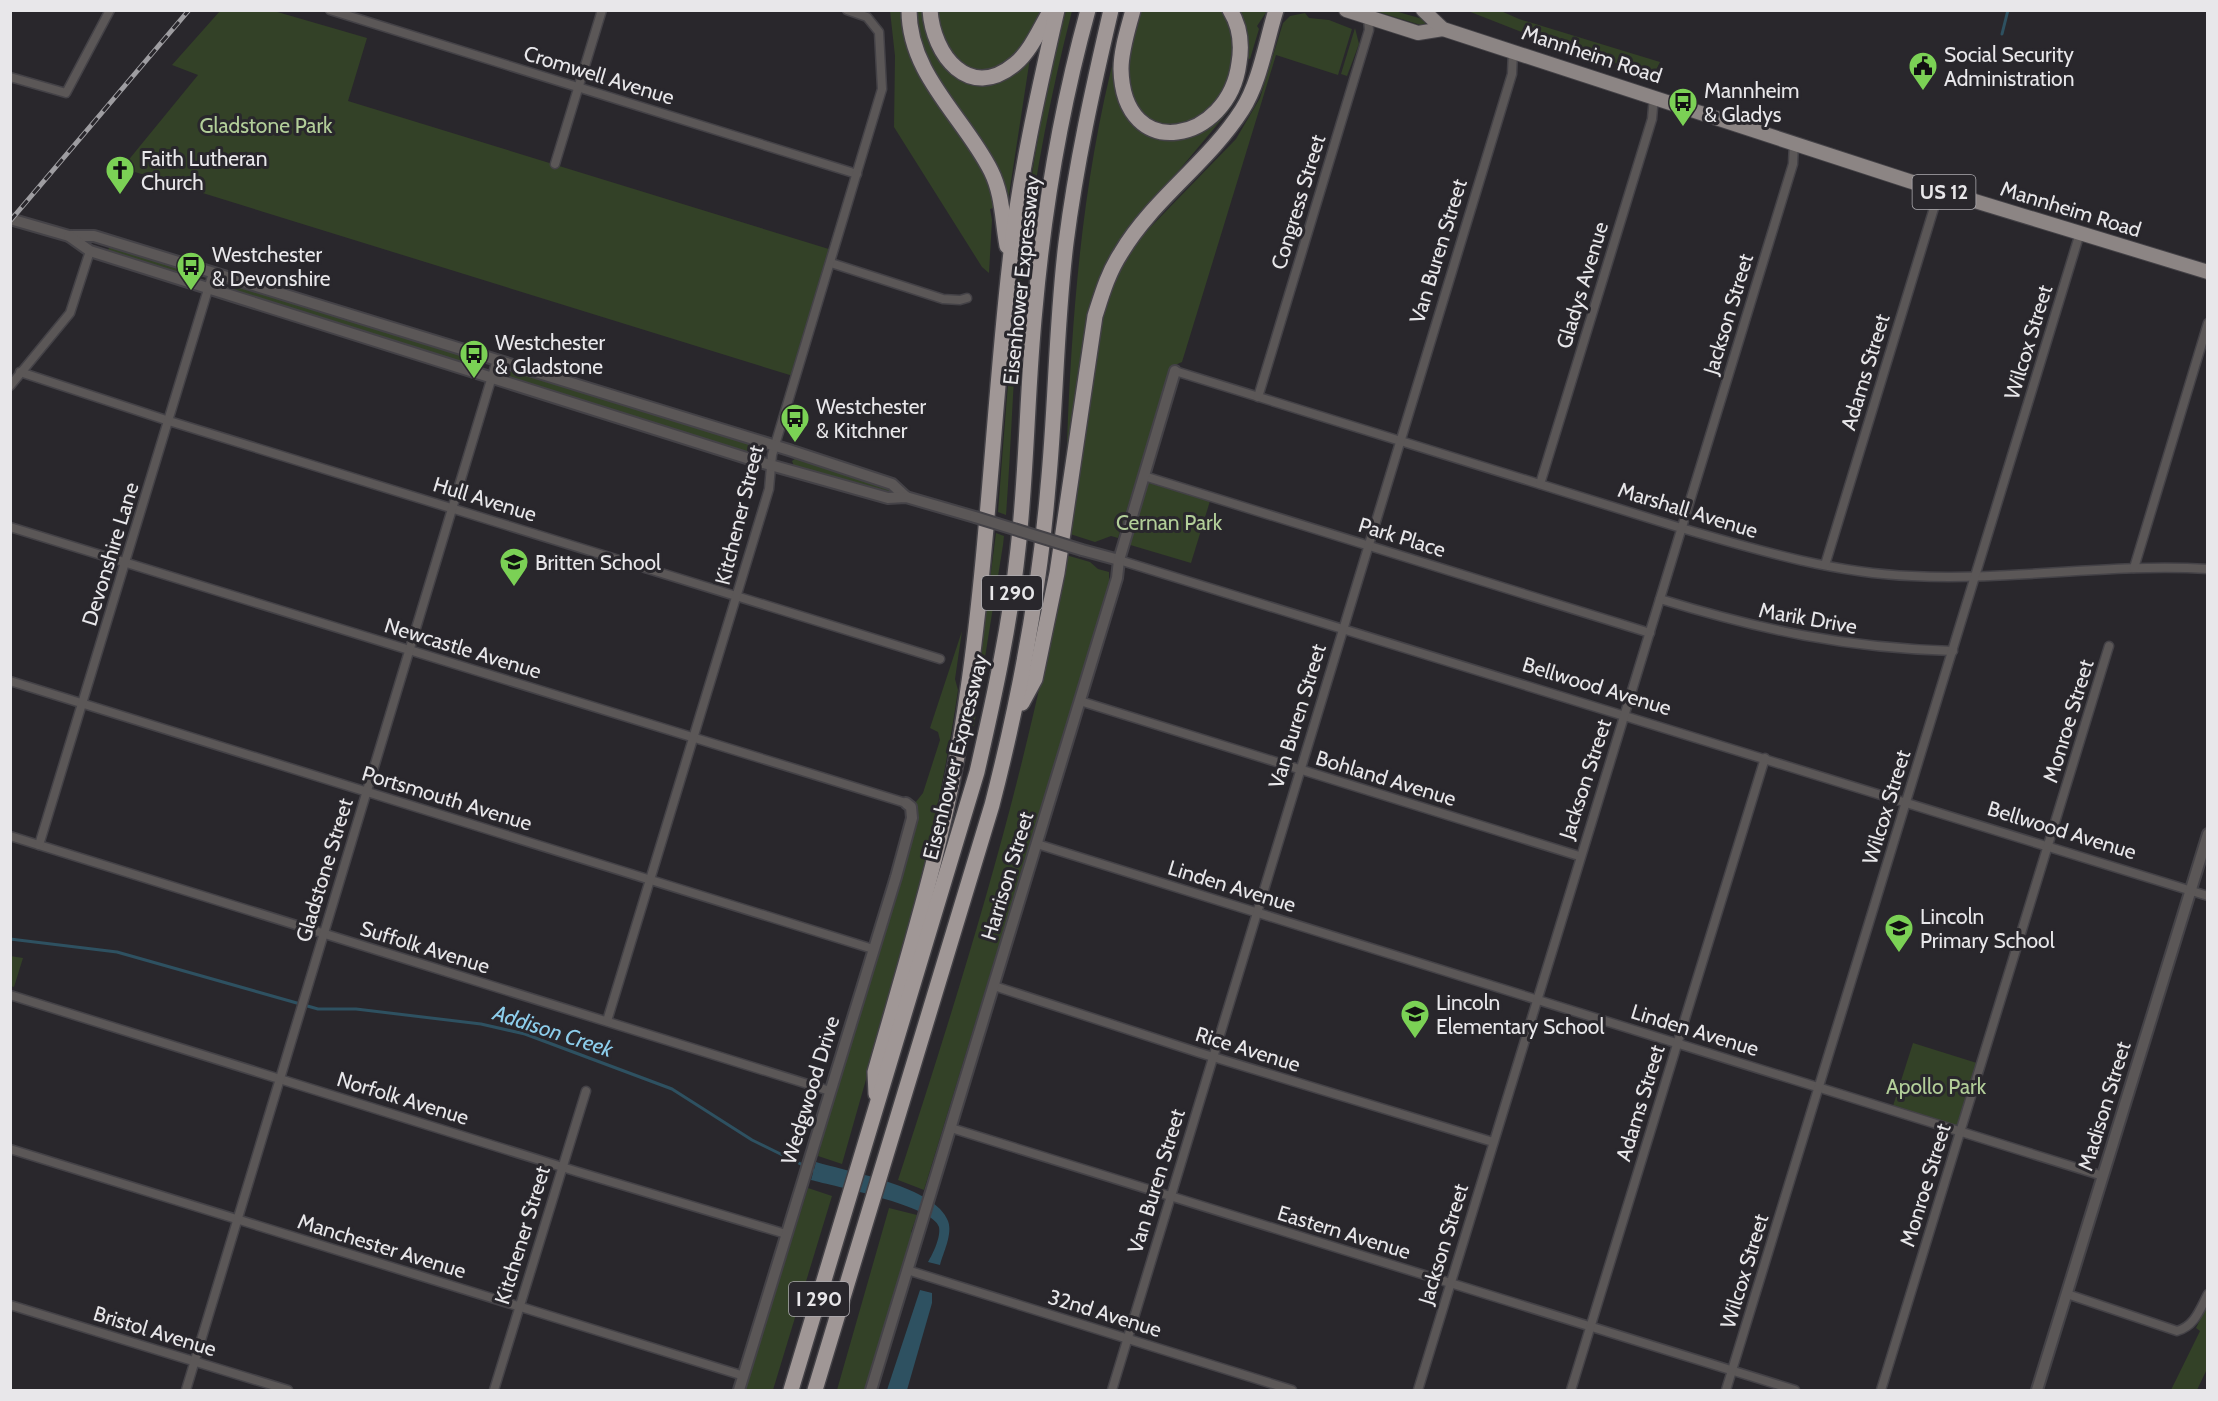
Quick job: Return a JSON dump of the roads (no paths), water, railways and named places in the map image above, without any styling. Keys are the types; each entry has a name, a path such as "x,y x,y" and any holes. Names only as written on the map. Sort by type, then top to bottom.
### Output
{"highway":[{"path":"909,10 911,34 922,66 986,161 996,182 1010,260"},
{"path":"930,10 933,34 945,58 962,72 982,78 998,74 1014,64 1025,53 1051,10"},
{"path":"877,1105 875,1072 948,802 965,710 987,534 1010,260 1039,88 1057,10"},
{"name":"Eisenhower Expressway","path":"791,1390 977,772 999,678 1022,519 1035,311 1048,194 1066,99 1088,10"},
{"name":"Eisenhower Expressway","path":"815,1390 992,805 1014,719 1043,542 1057,326 1067,232 1080,147 1111,10"},
{"path":"1132,10 1121,68 1129,105 1139,120 1152,129 1163,133 1179,134 1209,118 1232,89 1241,50 1239,31 1230,10"},
{"path":"1014,719 1035,679 1041,653 1064,528 1095,316 1106,281 1140,226 1243,110 1251,92 1276,10"},
{"path":"825,1390 827,1353"}],"main road":[{"name":"Mannheim Road","path":"1346,10 1418,33 1443,29"},
{"name":"Mannheim Road","path":"1423,10 1443,29 1934,188 2208,272"}],"street":[{"path":"10,77 66,93 110,10"},
{"name":"Cromwell Avenue","path":"330,10 857,174"},
{"path":"555,164 602,10"},
{"name":"Kitchener Street","path":"607,1021 769,489 775,446 882,89 879,32 867,17 847,10"},
{"name":"Congress Street","path":"1258,397 1369,30 1368,17"},
{"name":"Van Buren Street","path":"1112,1390 1512,74 1513,51"},
{"name":"Gladys Avenue","path":"1540,484 1648,133 1654,96"},
{"name":"Jackson Street","path":"1418,1390 1579,856 1650,633 1793,164 1794,143"},
{"name":"Adams Street","path":"1825,565 1934,208 1934,188"},
{"path":"10,219 69,236 94,236 497,360 892,484 906,496"},
{"name":"Wilcox Street","path":"1726,1390 2080,234"},
{"path":"69,236 90,251 208,290 771,465 888,498 906,496"},
{"path":"10,386 70,314 90,251"},
{"path":"831,262 944,298 960,300 967,298"},
{"name":"Devonshire Lane","path":"39,845 127,563 213,273"},
{"path":"2134,568 2208,323"},
{"name":"Gladstone Street","path":"186,1390 497,360"},
{"name":"Marshall Avenue","path":"1175,371 1681,528 1749,548 1825,565 1912,576 1976,577 2134,568 2208,569"},
{"name":"Harrison Street","path":"871,1390 1118,578 1119,560 1175,371"},
{"name":"Hull Avenue","path":"20,372 169,421 940,659"},
{"name":"Park Place","path":"1144,476 1650,633"},
{"name":"Bellwood Avenue","path":"906,496 1342,628 2208,896"},
{"name":"Newcastle Avenue","path":"10,527 906,803"},
{"name":"Marik Drive","path":"1660,599 1739,623 1798,636 1874,647 1953,651"},
{"name":"Monroe Street","path":"1881,1390 2109,646"},
{"name":"Portsmouth Avenue","path":"10,681 873,949"},
{"name":"Bohland Avenue","path":"1080,701 1299,771 1579,856"},
{"name":"Adams Street","path":"1571,1390 1765,758"},
{"name":"Wedgwood Drive","path":"739,1390 912,818 911,807 906,803"},
{"name":"Madison Street","path":"2037,1390 2208,834"},
{"name":"Suffolk Avenue","path":"10,836 830,1091"},
{"name":"Linden Avenue","path":"1037,844 2103,1176"},
{"name":"Rice Avenue","path":"994,986 1212,1057 1493,1142"},
{"name":"Norfolk Avenue","path":"10,995 562,1167 786,1234"},
{"name":"Kitchener Street","path":"494,1390 586,1091"},
{"name":"Eastern Avenue","path":"951,1128 1796,1390"},
{"name":"Manchester Avenue","path":"10,1149 744,1376"},
{"name":"32nd Avenue","path":"907,1270 1292,1390"},
{"path":"2067,1294 2177,1331 2186,1328 2196,1317 2208,1294"},
{"name":"Bristol Avenue","path":"10,1305 288,1390"}],"water":[{"path":"816,1162 890,1182 927,1199 940,1209 948,1221 949,1232 940,1265 928,1262 939,1236 939,1227 933,1219 902,1204 811,1180"},
{"path":"920,1290 932,1293 932,1303 907,1390 887,1390"}],"waterway":[{"path":"2002,34 2008,10"},
{"name":"Addison Creek","path":"10,939 117,952 318,1009 356,1009 481,1024 525,1034 672,1089 752,1140 817,1172"}],"railway":[{"path":"10,221 189,10"}],"place":[{"name":"Social Security Administration","path":"1923,92"},
{"name":"Mannheim & Gladys","path":"1683,128"},
{"name":"Faith Lutheran Church","path":"120,196"},
{"name":"Westchester & Devonshire","path":"191,292"},
{"name":"Westchester & Gladstone","path":"474,380"},
{"name":"Westchester & Kitchner","path":"795,444"},
{"name":"Britten School","path":"514,588"},
{"name":"Lincoln Primary School","path":"1899,954"},
{"name":"Lincoln Elementary School","path":"1415,1040"}],"park label":[{"name":"Gladstone Park","path":"266,125"},
{"name":"Cernan Park","path":"1169,522"},
{"name":"Apollo Park","path":"1936,1086"}]}
